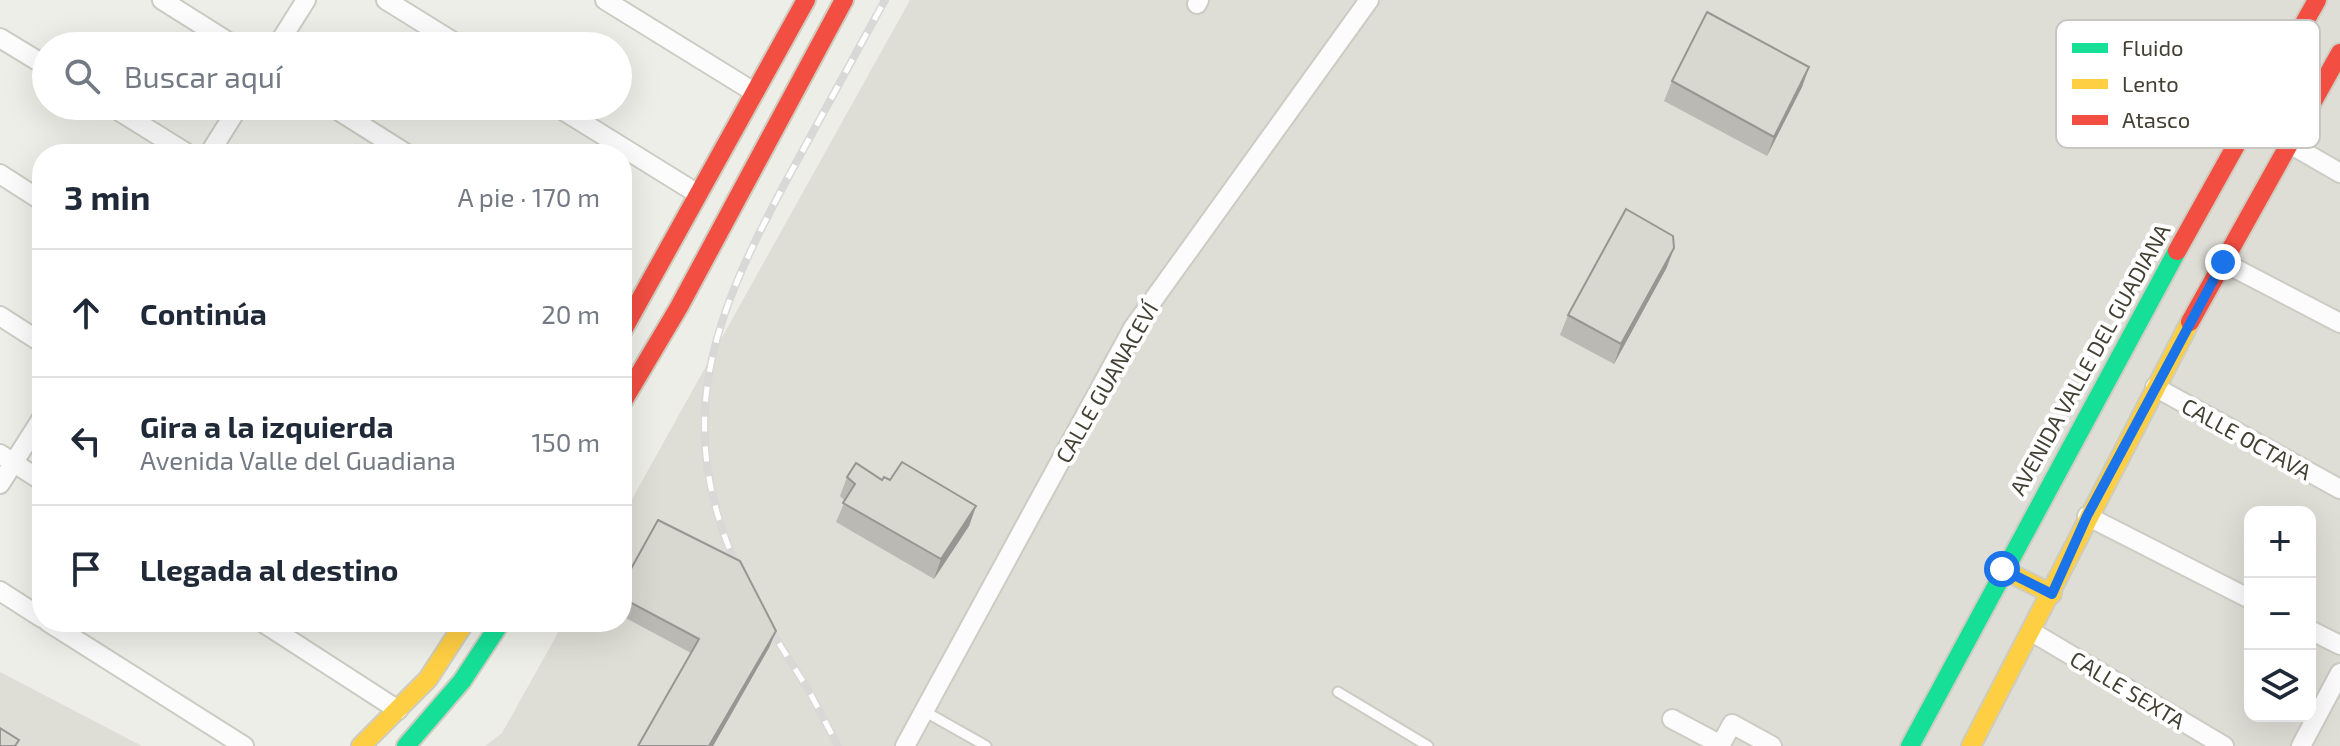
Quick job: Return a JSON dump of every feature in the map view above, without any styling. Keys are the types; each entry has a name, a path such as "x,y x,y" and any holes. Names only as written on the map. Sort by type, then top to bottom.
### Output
{"main road":[{"path":"632,312 806,0"},
{"path":"632,386 679,307 844,0"},
{"name":"AVENIDA VALLE DEL GUADIANA","path":"2306,20 2317,0"},
{"path":"2320,88 2340,53"},
{"name":"AVENIDA VALLE DEL GUADIANA","path":"1910,746 2002,569 2235,148"},
{"path":"1971,746 2052,594 2087,516 2285,148"},
{"path":"2002,569 2052,594"},
{"path":"361,746 428,679 459,632"},
{"path":"406,746 462,681 494,632"}],"street":[{"path":"162,0 213,32"},
{"path":"286,32 306,0"},
{"path":"386,0 437,32"},
{"path":"605,0 754,92"},
{"name":"CALLE GUANACEVÍ","path":"905,746 1133,328 1369,0"},
{"path":"0,38 32,57"},
{"path":"133,120 172,144"},
{"path":"215,144 230,120"},
{"path":"353,120 391,144"},
{"path":"579,120 617,144"},
{"path":"2297,148 2340,173"},
{"path":"632,153 698,194"},
{"path":"0,174 32,195"},
{"path":"2223,262 2340,323"},
{"path":"632,296 638,300"},
{"path":"0,316 32,337"},
{"name":"CALLE OCTAVA","path":"2155,387 2340,489"},
{"path":"0,484 7,458 32,429"},
{"path":"7,458 32,474"},
{"path":"2087,516 2244,596"},
{"path":"0,591 32,612"},
{"path":"64,632 244,746"},
{"path":"277,632 398,710"},
{"name":"CALLE SEXTA","path":"2032,632 2224,746"},
{"path":"2316,633 2340,645"},
{"path":"2301,746 2340,673"},
{"path":"1672,719 1720,746 1732,724 1772,746"}],"lane":[{"path":"1338,692 1428,746"},
{"path":"924,711 986,746"}],"shaded area":[{"path":"910,0 2340,0 2340,746 485,746 502,733 558,632 632,632 632,499"},
{"path":"0,672 142,746 0,746"}],"building":[{"path":"1707,12 1809,67 1774,137 1672,81"},
{"path":"1626,209 1673,236 1674,248 1621,344 1568,315"},
{"path":"902,462 976,506 941,559 843,503 855,484 847,477 856,463 882,480 884,477 890,480"},
{"path":"658,520 740,561 776,631 709,746 638,746 699,639 632,603 632,567"},
{"path":"0,728 19,740 15,746 0,746"}],"railway":[{"path":"741,576 719,519 707,466 705,416 710,368 723,320 764,223 885,0"},
{"path":"763,618 809,691 838,746"}],"traffic: fast":[{"path":"1910,746 2177,251"},
{"path":"406,746 462,681 494,632"}],"traffic: slow":[{"path":"1971,746 2190,322"},
{"path":"2002,569 2052,594"},
{"path":"361,746 428,679 459,632"}],"traffic: jam":[{"path":"632,314 806,0"},
{"path":"632,386 679,307 844,0"},
{"path":"2306,20 2317,0"},
{"path":"2320,89 2340,53"},
{"path":"2177,251 2234,148"},
{"path":"2190,322 2287,148"}],"route":[{"path":"2002,569 2052,594 2087,516 2223,262"}]}
